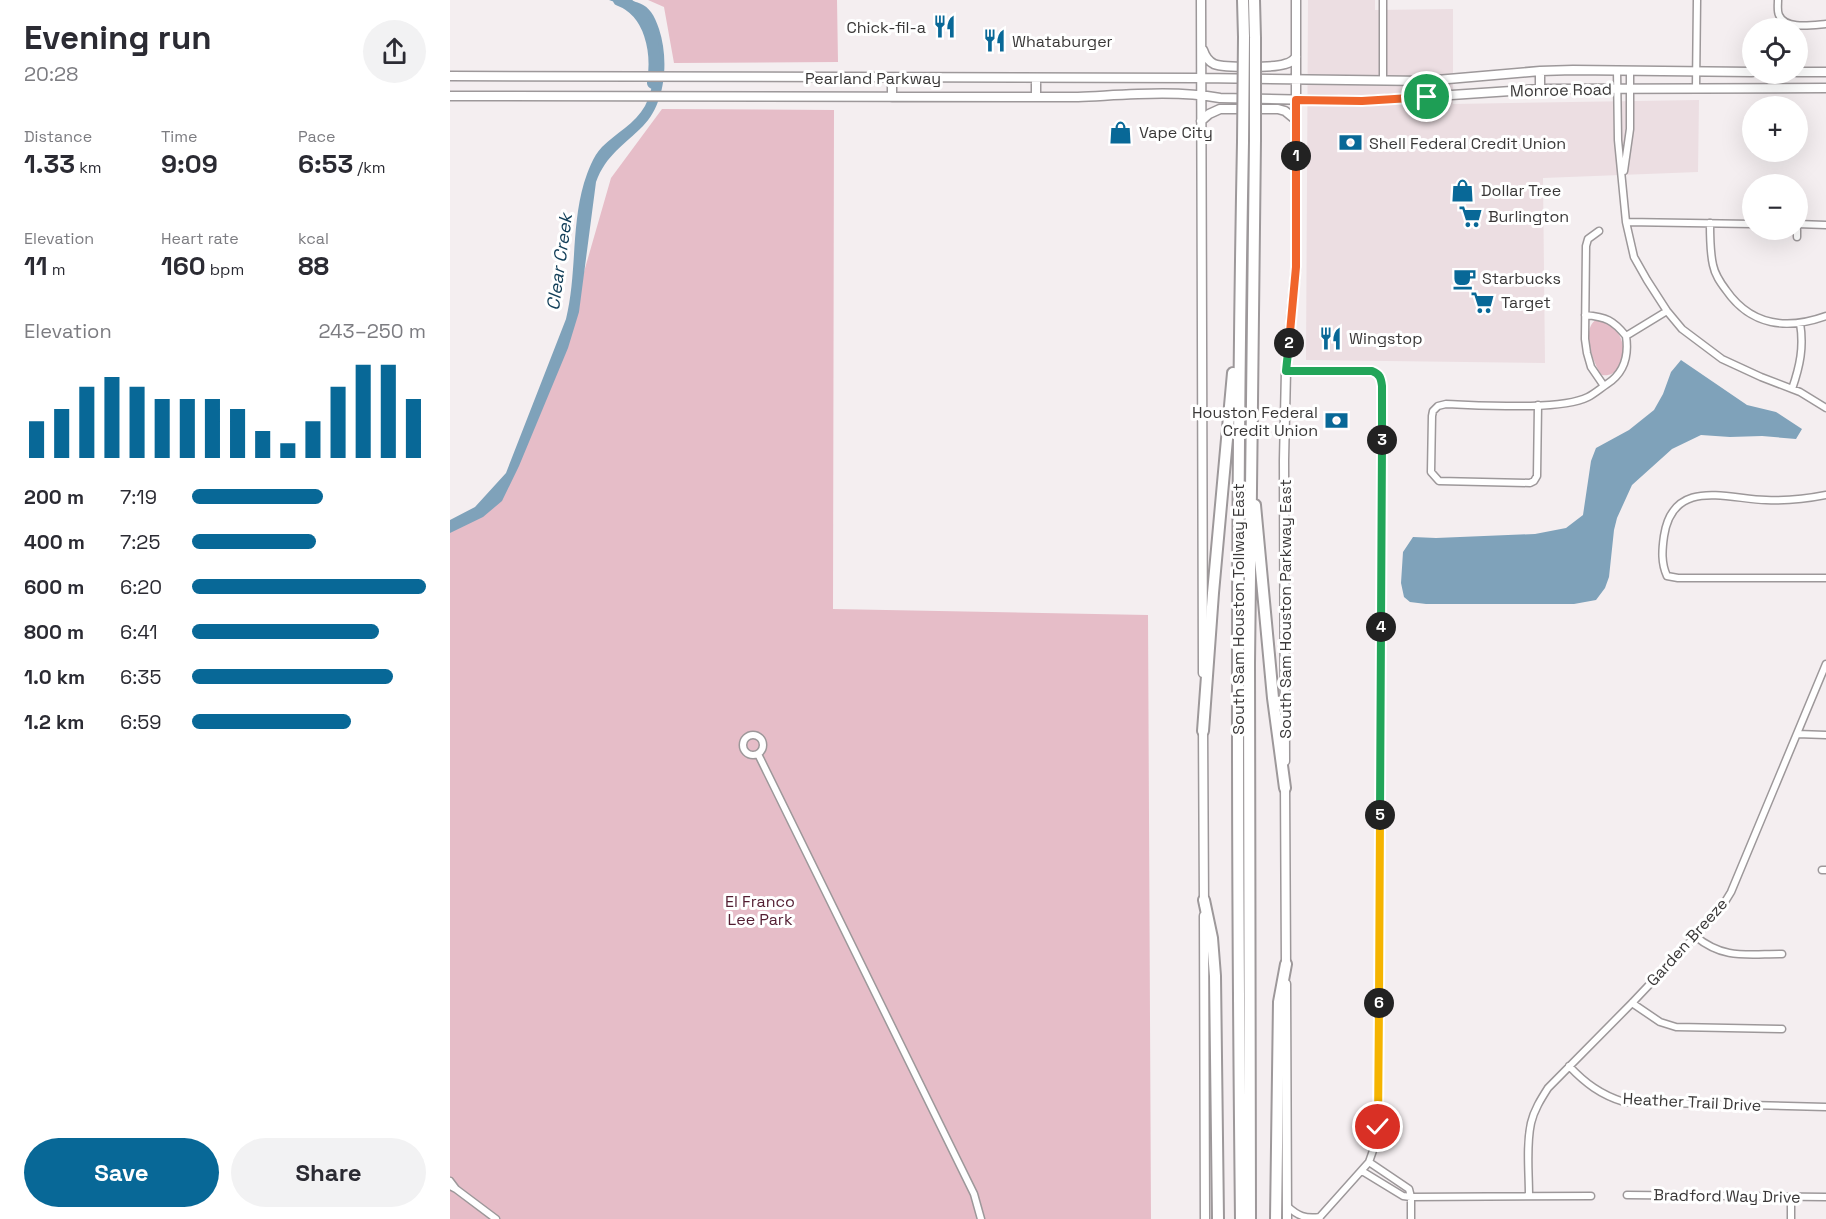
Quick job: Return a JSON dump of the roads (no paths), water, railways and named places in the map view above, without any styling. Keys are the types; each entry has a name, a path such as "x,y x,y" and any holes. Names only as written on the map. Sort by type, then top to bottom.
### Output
{"highway":[{"name":"South Sam Houston Tollway East","path":"1243,0 1250,38"},
{"name":"South Sam Houston Tollway East","path":"1251,1219 1249,141 1250,38 1254,0"},
{"name":"South Sam Houston Tollway East","path":"1241,1219 1237,683 1239,346 1249,141"},
{"path":"1203,731 1232,378 1239,346"},
{"path":"1250,455 1273,698 1285,788"},
{"path":"1204,900 1212,938 1215,976 1218,1219"},
{"path":"1275,1219 1279,1002 1286,964"}],"main road":[{"path":"1201,0 1205,1219"},
{"name":"South Sam Houston Parkway East","path":"1287,1219 1284,459 1286,371 1296,267 1296,0"},
{"path":"1201,47 1206,58 1213,64 1226,66 1279,66 1288,64 1296,57"},
{"path":"1540,71 1540,89"},
{"name":"Monroe Road","path":"1296,80 1425,81 1540,71 1742,72"},
{"path":"1810,88 1810,72 1826,72"},
{"name":"Pearland Parkway","path":"450,76 1296,80"},
{"path":"892,78 892,97"},
{"path":"1036,78 1036,97"},
{"path":"1425,81 1427,97"},
{"name":"Monroe Road","path":"1296,100 1362,101 1540,89 1826,88"},
{"name":"Pearland Parkway","path":"450,96 1078,97 1139,94 1296,100"},
{"path":"1201,122 1209,114 1220,109 1278,109 1285,111 1296,120"}],"street":[{"path":"1383,0 1383,79"},
{"path":"1696,0 1696,88"},
{"path":"1778,3 1780,18 1787,23 1826,24"},
{"path":"1617,70 1617,140 1626,222 1635,257 1666,311 1682,329 1722,359 1800,392 1826,408"},
{"path":"1622,178 1628,147 1630,70"},
{"path":"1626,222 1742,224"},
{"path":"1710,223 1713,268 1730,297 1747,314 1766,321 1800,323 1826,316"},
{"path":"1808,224 1826,225"},
{"path":"1599,231 1588,239 1586,246 1587,353 1591,367 1604,386"},
{"path":"1626,336 1666,311"},
{"path":"1538,405 1537,476 1534,481 1530,483 1438,481 1431,472 1433,411 1438,406 1446,404 1552,405 1582,399 1619,374 1625,364 1627,354 1626,336 1612,321 1586,315"},
{"path":"1792,389 1802,349 1800,323"},
{"path":"1286,371 1372,371 1381,378 1382,386 1378,1127 1376,1142 1369,1161 1319,1218 1305,1218 1287,1206"},
{"path":"1826,495 1800,499 1764,500 1740,496 1699,495 1684,502 1669,516 1662,552 1663,568 1667,576 1678,578 1826,578"},
{"name":"Garden Breeze","path":"1529,1196 1531,1122 1538,1104 1548,1088 1720,910 1731,891 1826,664"},
{"path":"1797,734 1826,735"},
{"path":"758,754 974,1194 981,1219"},
{"path":"1695,936 1709,947 1723,953 1782,954"},
{"path":"1632,1003 1660,1022 1676,1027 1782,1029"},
{"name":"Heather Trail Drive","path":"1569,1066 1591,1087 1624,1102 1826,1107"},
{"path":"1369,1161 1408,1189 1411,1197 1411,1219"},
{"path":"1362,1171 1402,1196 1411,1197 1591,1196"},
{"path":"450,1181 453,1187 496,1219"},
{"name":"Bradford Way Drive","path":"1627,1195 1826,1197"},
{"path":"1791,1197 1791,1219"}],"water":[{"path":"609,0 627,0 641,4 651,12 655,19 664,54 661,93 651,116 610,157 596,182 579,312 568,348 519,466 502,501 483,517 450,533 450,520 475,507 506,473 566,319 572,285 577,216 589,169 599,151 636,118 649,97 656,59 654,34 650,23 635,10"},
{"path":"1681,360 1747,405 1776,412 1802,429 1796,439 1701,435 1672,449 1632,485 1614,530 1609,577 1605,588 1596,600 1574,604 1426,604 1410,602 1404,597 1401,583 1403,552 1413,537 1535,534 1566,528 1583,515 1591,461 1596,448 1629,430 1654,410 1671,372"}],"waterway":[{"name":"Clear Creek","path":"619,0 639,14 650,34 654,59 653,83"}],"place":[{"name":"Chick-fil-a","path":"944,27"},
{"name":"Whataburger","path":"994,41"},
{"name":"Vape City","path":"1121,132"},
{"name":"Shell Federal Credit Union","path":"1351,143"},
{"name":"Dollar Tree","path":"1463,190"},
{"name":"Burlington","path":"1470,216"},
{"name":"Starbucks","path":"1464,278"},
{"name":"Target","path":"1483,302"},
{"name":"Wingstop","path":"1331,338"},
{"name":"Houston Federal Credit Union","path":"1336,421"}],"park label":[{"name":"El Franco Lee Park","path":"760,910"}]}
